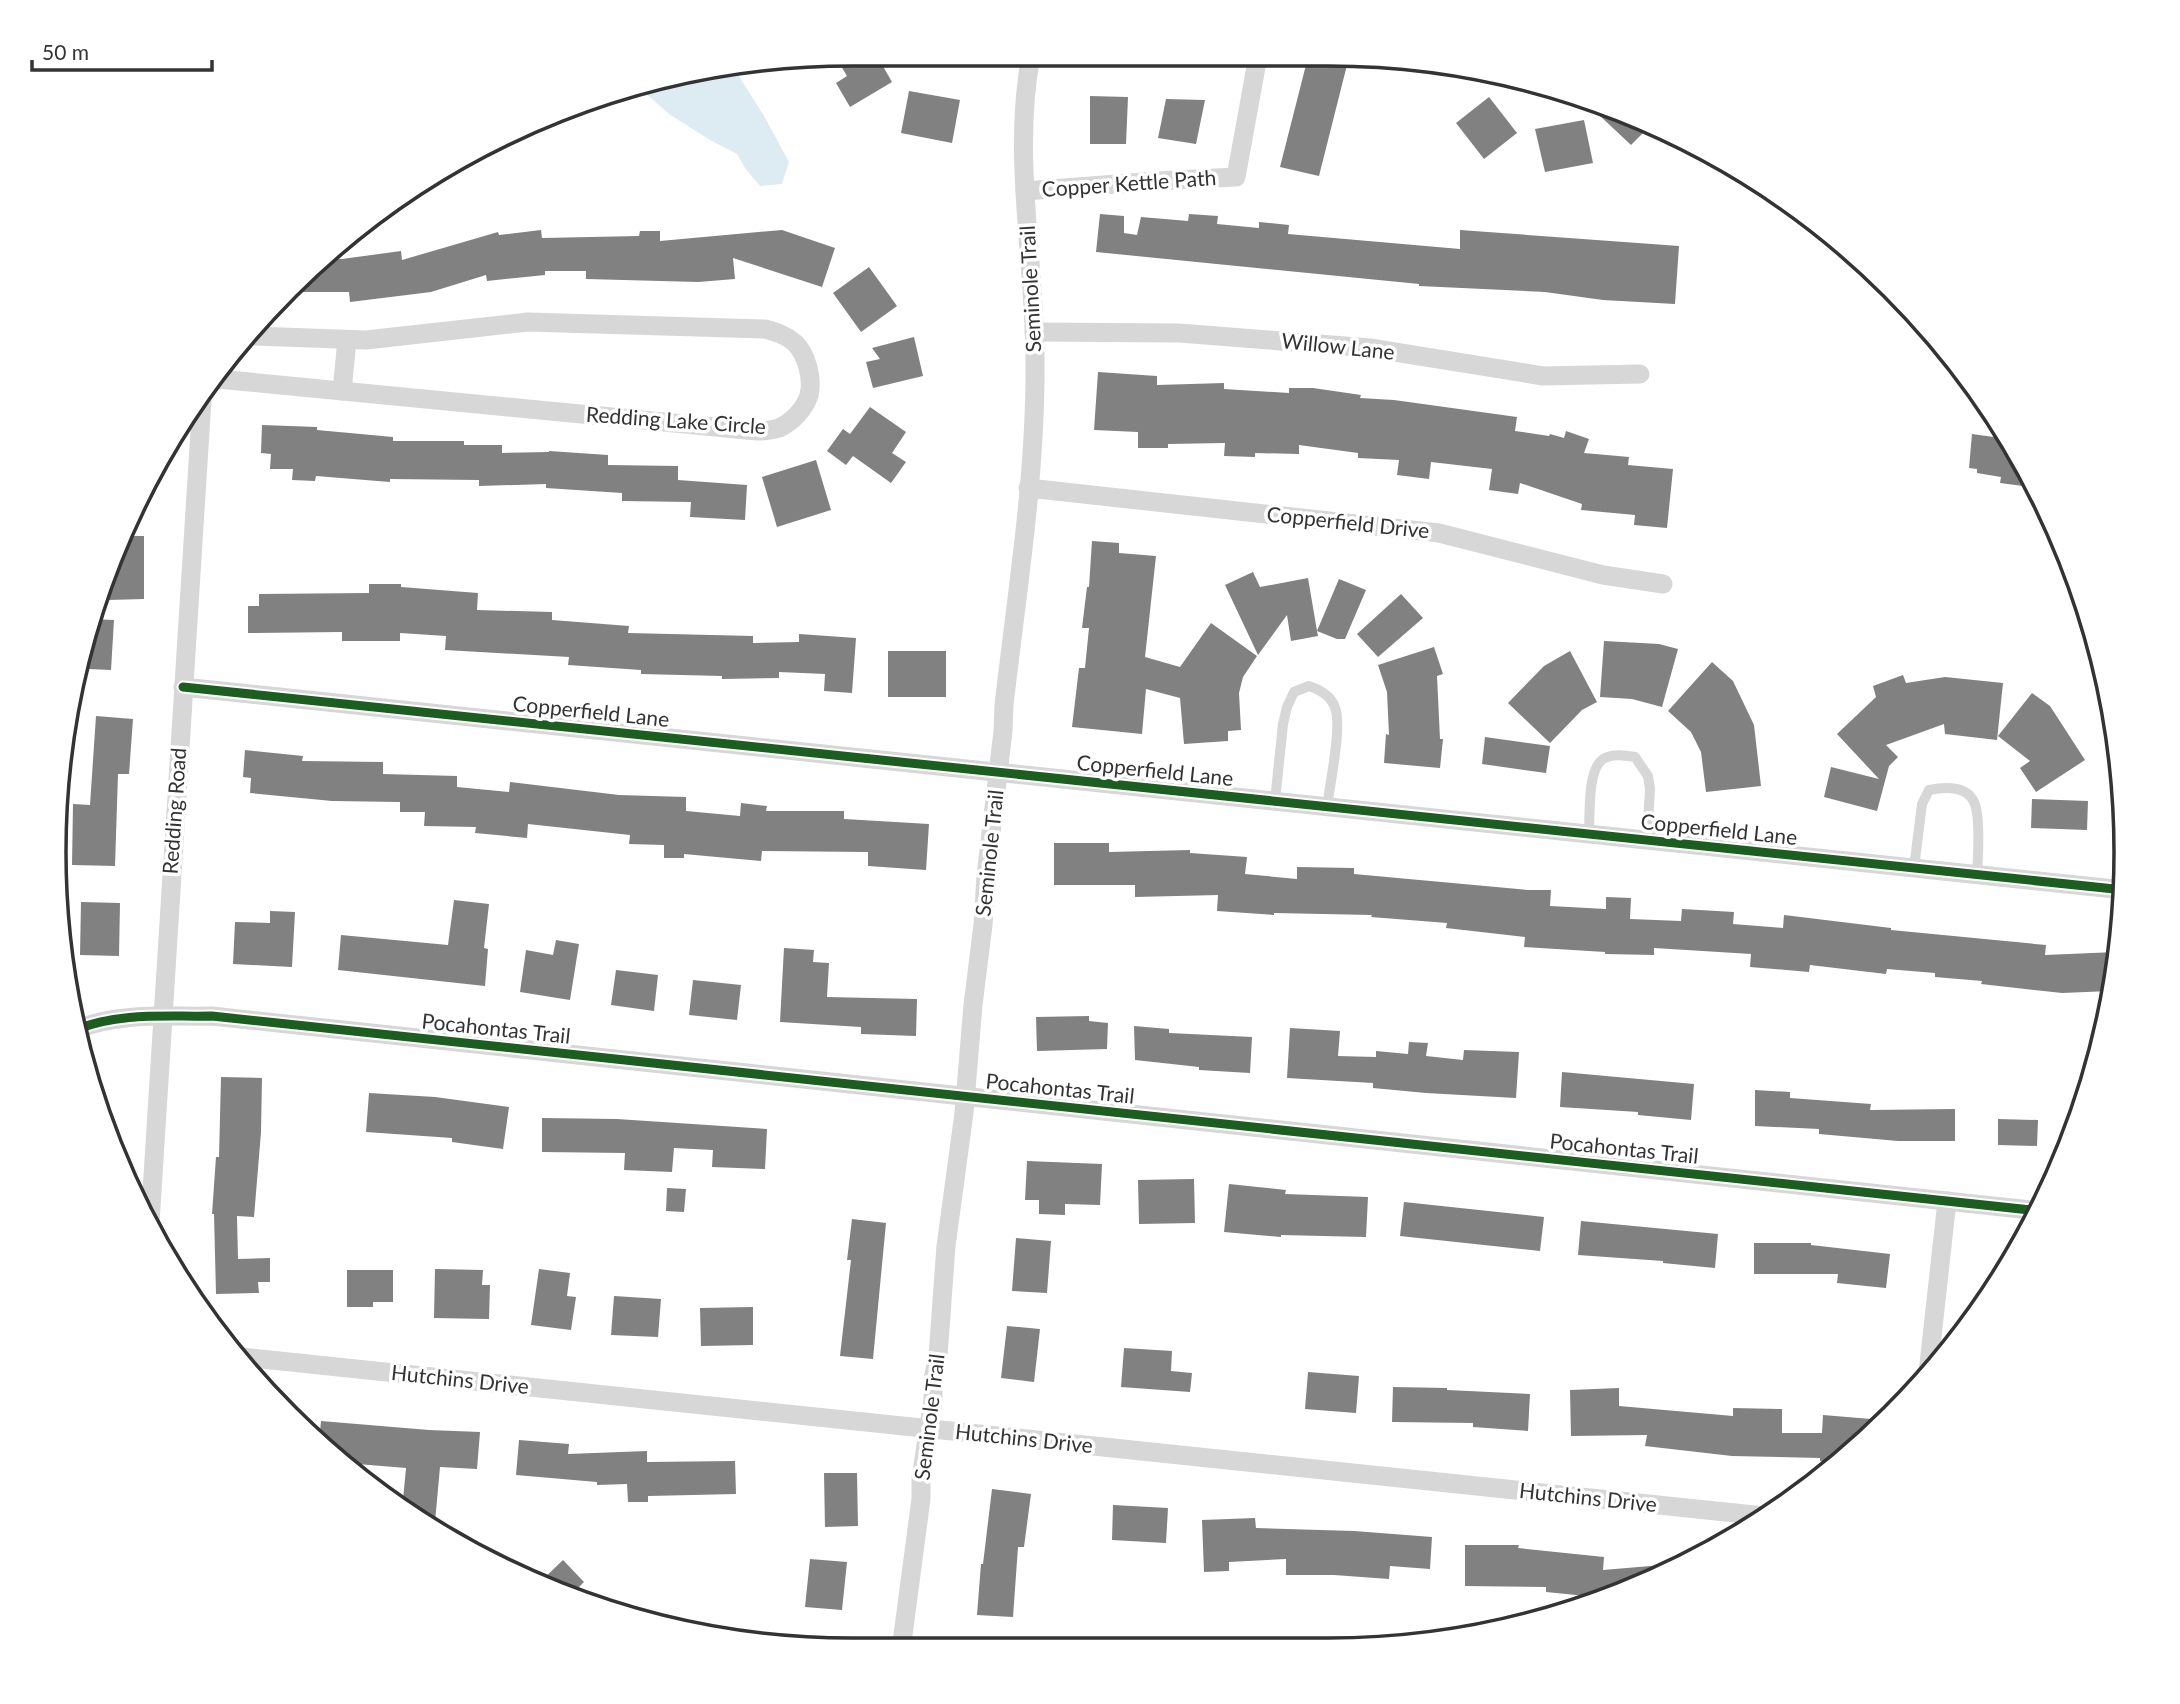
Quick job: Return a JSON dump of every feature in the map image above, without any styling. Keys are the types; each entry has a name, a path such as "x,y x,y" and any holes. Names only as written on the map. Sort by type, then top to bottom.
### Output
{"street":[{"name":"Seminole Trail","path":"903,1638 933,1399 933,1379 938,1356 946,1246 965,1096 1004,705 1024,541 1035,396 1031,257 1023,166 1027,66"},
{"name":"Copper Kettle Path","path":"1025,191 1237,177 1256,66"},
{"name":"Redding Lake Circle","path":"225,380 757,431 777,429 790,422 809,396 806,360 797,345 782,334 765,329 528,322 366,340 259,336"},
{"name":"Willow Lane","path":"1034,332 1179,333 1370,348 1543,376 1640,374"},
{"path":"342,391 347,340"},
{"name":"Redding Road","path":"151,1205 201,413"},
{"name":"Copperfield Drive","path":"1028,488 1439,533 1603,575 1663,584"},
{"name":"Copperfield Lane","path":"183,687 2113,889"},
{"name":"Pocahontas Trail","path":"86,1025 134,1017 212,1017 2026,1210"},
{"path":"1930,1356 1947,1201"},
{"name":"Hutchins Drive","path":"251,1358 1749,1514"}],"lane":[{"path":"1275,801 1287,707 1294,692 1309,686 1324,691 1336,710 1327,807"},
{"path":"1589,834 1591,790 1596,767 1602,759 1624,755 1635,757 1648,776 1650,789 1647,840"},
{"path":"1914,868 1922,804 1929,790 1946,787 1964,791 1974,802 1978,837 1977,874"}],"shaded area":[{"path":"738,75 789,162 782,184 760,186 737,154 669,114 646,94"}],"building":[{"path":"841,66 883,66 892,82 850,107 836,83 847,76"},
{"path":"1306,66 1347,67 1319,176 1280,167"},
{"path":"909,91 960,100 952,143 901,133"},
{"path":"1090,96 1128,97 1126,144 1090,144"},
{"path":"1489,97 1517,133 1484,159 1456,123"},
{"path":"1166,99 1205,100 1196,144 1158,138"},
{"path":"1599,115 1643,133 1631,145"},
{"path":"1584,120 1593,163 1545,172 1535,129"},
{"path":"1100,214 1124,216 1124,233 1137,235 1141,217 1188,221 1189,214 1218,216 1217,224 1259,228 1259,222 1289,225 1288,234 1460,249 1460,230 1679,246 1675,304 1603,300 1545,292 1419,286 1096,252"},
{"path":"541,230 542,238 639,236 640,231 660,231 660,241 782,230 835,248 822,287 733,258 735,279 698,282 586,279 586,271 545,271 545,275 487,281 486,275 431,292 350,302 349,292 302,292 337,259 401,251 402,260 498,232 499,235"},
{"path":"869,267 897,306 861,332 833,293"},
{"path":"914,337 923,376 873,388 866,362 880,359 872,348"},
{"path":"1098,372 1157,376 1157,385 1224,383 1224,389 1289,393 1289,388 1313,388 1361,395 1360,398 1517,417 1515,431 1564,438 1566,431 1589,439 1584,453 1629,457 1628,465 1673,469 1667,528 1634,525 1635,515 1581,510 1582,504 1520,483 1518,494 1489,490 1492,469 1431,462 1429,479 1397,475 1399,460 1358,458 1358,453 1299,445 1299,454 1255,453 1255,457 1224,456 1225,443 1168,444 1168,448 1138,448 1138,432 1094,430"},
{"path":"870,407 906,432 892,453 906,462 891,483 853,456 846,465 827,451 843,429 850,434"},
{"path":"262,425 317,427 317,430 393,437 393,441 464,441 464,445 502,445 502,453 549,451 608,455 608,465 678,466 678,480 747,485 745,520 690,517 691,502 622,501 622,493 546,488 546,484 479,486 479,480 390,479 390,482 316,476 315,481 292,480 293,469 270,469 271,454 261,453"},
{"path":"1972,434 1994,437 2022,486 2000,483 2001,477 1977,473 1977,469 1969,468"},
{"path":"816,460 831,510 777,527 762,477"},
{"path":"133,536 144,536 144,599 108,600"},
{"path":"1092,541 1119,543 1119,553 1156,556 1145,657 1180,667 1211,623 1257,656 1243,677 1239,693 1241,730 1228,731 1228,741 1184,744 1180,698 1146,689 1142,734 1072,727 1079,668 1085,668 1089,628 1082,628 1089,587"},
{"path":"1253,572 1260,587 1308,578 1318,636 1291,641 1287,615 1258,655 1225,585"},
{"path":"1339,579 1366,590 1345,639 1337,639 1317,631"},
{"path":"369,584 401,584 401,587 478,593 477,610 552,612 552,620 629,626 628,633 753,636 753,643 799,642 799,634 856,638 852,693 824,691 825,674 779,672 779,678 722,679 722,676 641,674 641,670 568,665 569,657 445,650 446,636 400,633 400,641 342,641 342,632 248,633 248,606 259,606 259,594 369,593"},
{"path":"1401,594 1423,618 1378,657 1357,634"},
{"path":"102,619 114,620 111,670 89,669"},
{"path":"1604,641 1659,644 1678,649 1662,707 1632,699 1600,697"},
{"path":"1434,647 1443,674 1437,676 1440,739 1443,739 1440,768 1384,763 1386,734 1389,735 1387,692 1378,665"},
{"path":"888,651 946,651 946,697 888,697"},
{"path":"1570,651 1597,702 1582,710 1550,743 1508,703 1544,666"},
{"path":"1712,662 1733,681 1754,725 1761,786 1706,792 1701,752 1691,732 1668,711"},
{"path":"1903,675 1906,683 1945,677 2003,683 1997,740 1945,734 1944,724 1886,745 1898,757 1889,766 1877,811 1824,797 1831,767 1879,779 1837,734 1876,697 1873,686"},
{"path":"2032,693 2050,706 2085,760 2036,792 2020,768 2030,761 1998,736"},
{"path":"96,716 133,719 129,774 118,774 115,866 72,865 73,804 90,805"},
{"path":"1485,737 1550,746 1546,773 1482,764"},
{"path":"245,750 303,756 302,761 383,762 383,774 457,776 457,787 509,792 510,782 619,795 686,797 686,811 740,816 741,803 767,806 766,811 844,811 844,819 929,824 926,870 868,866 868,852 762,851 761,861 684,854 684,858 664,858 664,845 629,844 630,835 528,824 527,838 475,833 476,827 424,826 425,812 400,812 400,802 332,801 250,793 251,778 243,777"},
{"path":"2032,799 2088,801 2087,830 2031,828"},
{"path":"1054,843 1109,843 1109,852 1190,850 1190,853 1247,857 1245,874 1297,879 1297,867 1354,868 1354,874 1551,890 1550,906 1606,909 1606,897 1631,898 1630,919 1681,921 1682,909 1734,912 1733,924 1783,928 1784,915 1891,930 2046,945 2045,955 2107,952 2100,991 2062,993 1935,977 1935,973 1887,969 1886,974 1810,965 1809,972 1750,967 1751,954 1654,948 1654,955 1605,954 1524,947 1525,937 1446,928 1447,923 1371,917 1372,915 1274,915 1217,911 1218,895 1135,897 1135,885 1054,885"},
{"path":"454,900 489,904 484,948 488,949 485,986 338,970 341,935 448,945"},
{"path":"81,902 120,903 119,956 80,955"},
{"path":"270,911 295,912 292,967 233,964 235,922 270,923"},
{"path":"556,940 579,944 570,1000 520,992 526,950 553,955"},
{"path":"784,948 814,950 813,962 829,963 827,997 917,999 916,1036 861,1034 861,1027 780,1022"},
{"path":"616,970 658,975 654,1011 611,1005"},
{"path":"693,980 741,985 737,1020 689,1015"},
{"path":"1089,1016 1089,1021 1108,1023 1107,1049 1037,1051 1036,1017"},
{"path":"1134,1026 1169,1029 1169,1033 1252,1037 1250,1073 1199,1070 1199,1067 1135,1060"},
{"path":"1290,1028 1340,1031 1338,1056 1376,1057 1376,1051 1408,1054 1409,1042 1428,1043 1426,1056 1463,1060 1464,1050 1519,1052 1516,1098 1426,1093 1373,1088 1373,1083 1287,1078"},
{"path":"1562,1072 1694,1084 1691,1120 1638,1115 1638,1112 1560,1107"},
{"path":"221,1077 262,1078 261,1132 254,1217 237,1216 238,1259 270,1258 270,1282 258,1282 259,1293 216,1294 212,1214 216,1157 219,1157"},
{"path":"1755,1090 1790,1092 1790,1098 1871,1104 1870,1110 1955,1109 1955,1141 1898,1141 1819,1134 1819,1129 1755,1126"},
{"path":"369,1093 435,1097 509,1107 503,1149 452,1142 452,1138 366,1132"},
{"path":"542,1118 617,1119 767,1129 765,1169 712,1167 713,1150 674,1148 672,1172 624,1170 625,1153 542,1152"},
{"path":"1998,1119 2038,1120 2037,1146 1998,1145"},
{"path":"1027,1161 1102,1164 1100,1205 1065,1204 1065,1215 1039,1214 1039,1200 1025,1200"},
{"path":"1194,1179 1195,1223 1139,1224 1138,1180"},
{"path":"1229,1184 1286,1190 1285,1194 1368,1197 1366,1237 1281,1237 1224,1232"},
{"path":"667,1188 686,1189 684,1212 666,1211"},
{"path":"1404,1202 1544,1217 1540,1251 1400,1236"},
{"path":"852,1219 886,1223 873,1359 840,1356 851,1260 847,1260"},
{"path":"1581,1221 1718,1234 1715,1268 1578,1255"},
{"path":"1016,1238 1051,1241 1047,1293 1012,1291"},
{"path":"1754,1243 1811,1243 1890,1254 1886,1288 1837,1283 1838,1274 1754,1274"},
{"path":"435,1269 483,1270 482,1285 490,1285 489,1319 434,1318"},
{"path":"539,1269 570,1273 567,1296 576,1297 571,1330 531,1325"},
{"path":"347,1270 393,1270 393,1302 373,1302 373,1307 347,1307"},
{"path":"614,1296 661,1299 658,1337 611,1335"},
{"path":"753,1307 753,1345 701,1346 700,1308"},
{"path":"1007,1326 1040,1329 1034,1382 1001,1378"},
{"path":"1124,1348 1172,1351 1171,1371 1192,1373 1190,1392 1121,1387"},
{"path":"1308,1372 1359,1376 1356,1413 1305,1409"},
{"path":"1393,1387 1530,1394 1528,1431 1473,1427 1473,1423 1392,1422"},
{"path":"1619,1388 1619,1406 1733,1416 1733,1408 1782,1409 1782,1433 1822,1433 1823,1415 1871,1419 1823,1461 1820,1458 1732,1456 1645,1446 1647,1435 1571,1436 1570,1390"},
{"path":"321,1421 480,1432 477,1469 440,1467 435,1517 403,1496 406,1468 361,1464 320,1430"},
{"path":"519,1440 569,1444 568,1454 647,1451 647,1462 735,1461 736,1494 648,1496 648,1502 628,1502 627,1484 597,1485 597,1482 516,1475"},
{"path":"824,1473 857,1473 858,1526 825,1527"},
{"path":"992,1489 1031,1494 1024,1547 1018,1547 1013,1617 977,1615"},
{"path":"1113,1505 1168,1508 1166,1543 1112,1540"},
{"path":"1255,1518 1256,1528 1432,1537 1430,1569 1390,1566 1389,1579 1286,1575 1286,1559 1229,1562 1229,1571 1204,1572 1202,1520"},
{"path":"1465,1545 1519,1545 1518,1548 1604,1557 1603,1570 1655,1566 1581,1596 1546,1592 1546,1587 1465,1586"},
{"path":"810,1559 847,1562 842,1610 805,1607"},
{"path":"563,1560 584,1582 578,1588 546,1576"}],"cycle path":[{"path":"183,687 2113,889"},
{"path":"87,1026 127,1018 212,1016 2026,1210"}]}
